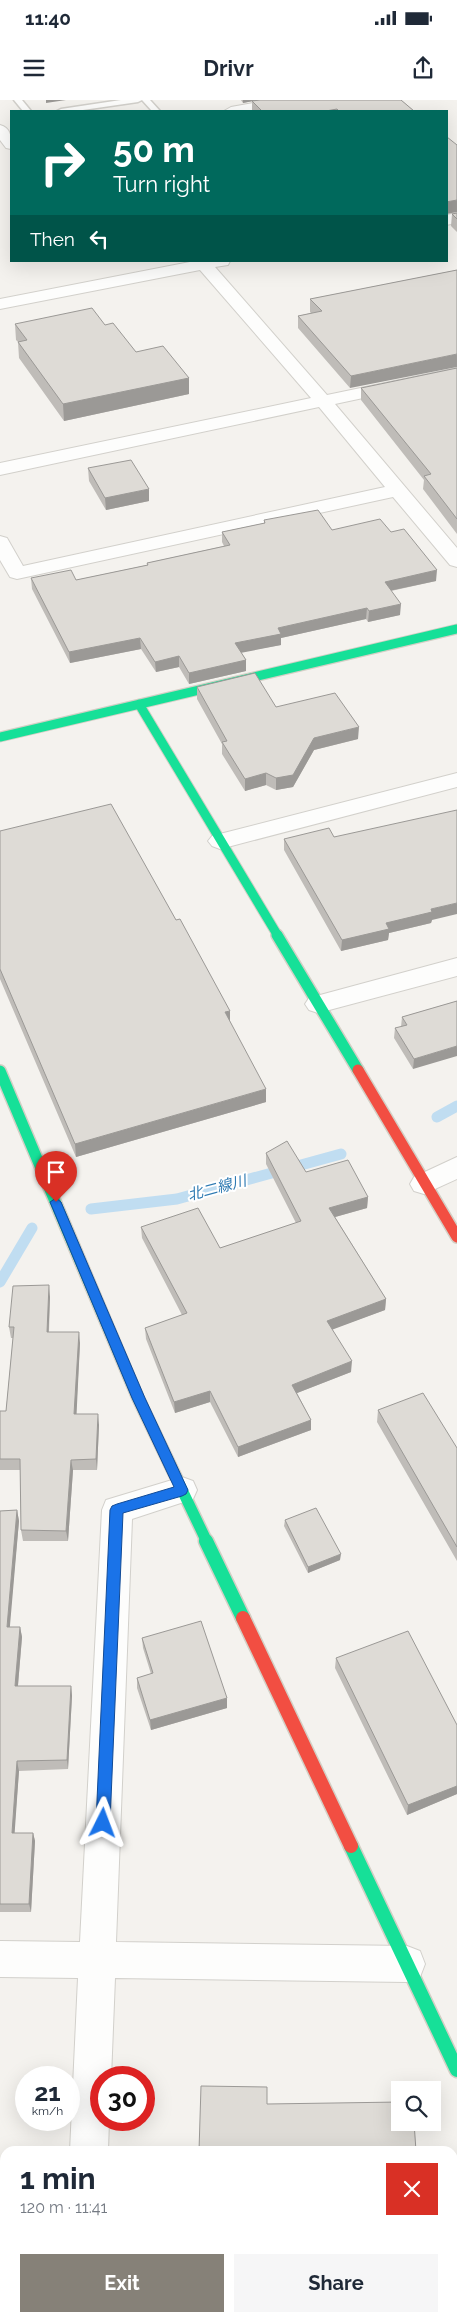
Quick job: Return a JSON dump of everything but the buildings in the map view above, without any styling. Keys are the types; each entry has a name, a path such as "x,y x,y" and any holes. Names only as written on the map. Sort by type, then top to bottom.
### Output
{"street":[{"path":"237,110 296,100"},
{"path":"0,130 10,145"},
{"path":"0,304 218,262"},
{"path":"204,265 457,561"},
{"path":"107,268 118,281"},
{"path":"0,468 457,373"},
{"path":"0,542 17,573 397,490"},
{"path":"0,737 457,629"},
{"path":"139,704 457,1237"},
{"path":"220,840 457,780"},
{"path":"318,1004 457,967"},
{"path":"0,1071 5,1097 138,1398 457,2070"},
{"path":"424,1184 457,1167"},
{"path":"89,2146 117,1510 182,1490"},
{"path":"0,1960 407,1964"}],"lane":[{"path":"18,100 26,110"},
{"path":"68,110 138,100"},
{"path":"146,100 155,110"}],"waterway":[{"name":"北二線川","path":"437,1117 457,1106"},
{"name":"北二線川","path":"91,1209 177,1199 341,1154"},
{"name":"北二線川","path":"0,1282 32,1228"}],"traffic: fast":[{"path":"0,737 457,629"},
{"path":"139,704 358,1070"},
{"path":"0,1071 138,1398 243,1618"},
{"path":"351,1846 457,2070"}],"traffic: jam":[{"path":"358,1070 457,1237"},
{"path":"243,1618 351,1846"}],"route":[{"path":"56,1202 138,1398 182,1490 117,1510 103,1823"}]}
